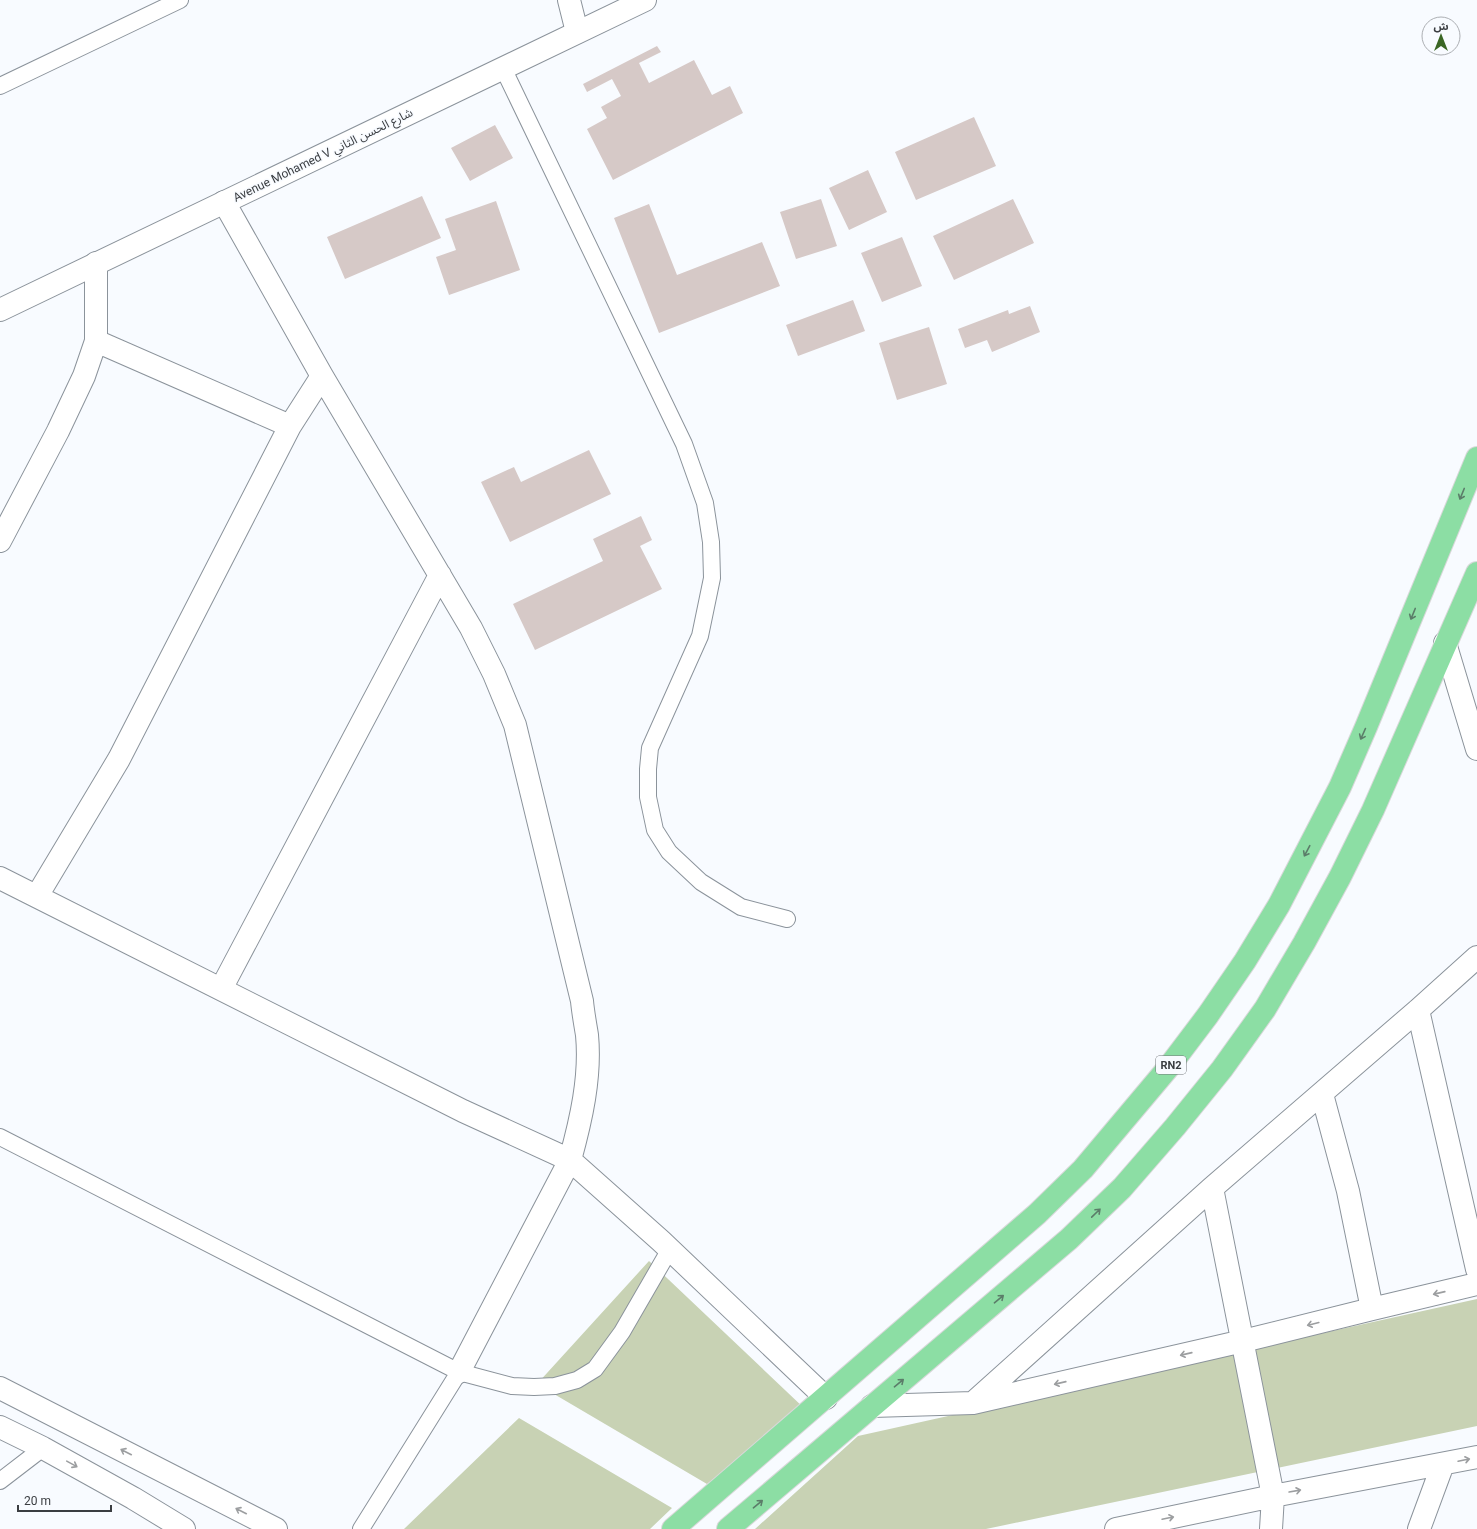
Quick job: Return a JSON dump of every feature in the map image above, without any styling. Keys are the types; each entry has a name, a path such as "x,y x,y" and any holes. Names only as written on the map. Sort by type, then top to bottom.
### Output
{"highway":[{"name":"RN2","path":"673,1529 826,1398 1036,1214 1084,1169 1168,1068 1208,1015 1245,961 1279,906 1340,787 1477,458"},
{"path":"728,1529 1064,1243 1122,1188 1175,1127 1222,1069 1265,1009 1340,878 1373,810 1477,573"}],"street":[{"path":"569,0 577,32"},
{"name":"Avenue Mohamed V شارع الحسن الثاني","path":"0,310 645,0"},
{"path":"224,202 322,376 471,628 494,674 515,725 582,1001 587,1036 586,1080 580,1123 570,1160 459,1372"},
{"path":"0,541 58,431 84,376 96,341 96,263"},
{"path":"96,341 290,426"},
{"path":"37,896 118,759 290,426 322,376"},
{"path":"221,989 440,575"},
{"path":"1445,643 1477,749"},
{"path":"0,878 462,1111 570,1160 670,1250 826,1398"},
{"path":"973,1403 1212,1188 1322,1094 1477,957"},
{"path":"1418,1010 1477,1269"},
{"path":"1322,1094 1348,1192 1372,1309"},
{"path":"1212,1188 1272,1496 1271,1529"},
{"path":"872,1406 973,1403 1243,1341 1477,1284"},
{"path":"0,1388 265,1526"},
{"path":"0,1427 43,1448 134,1498 184,1529"},
{"path":"1116,1529 1272,1496 1477,1457"},
{"path":"1419,1529 1443,1464"}],"lane":[{"path":"0,86 180,0"},
{"path":"504,68 684,444 705,503 711,542 712,578 700,636 650,748 648,797 655,830 669,852 701,882 741,906 787,919"},
{"path":"0,1137 459,1372 512,1386 555,1386 577,1380 595,1369 622,1332 670,1250"},
{"path":"361,1529 459,1372"},
{"path":"0,1481 43,1448"}],"green space":[{"path":"649,1261 805,1409 707,1484 537,1384"},
{"path":"1477,1299 1477,1426 986,1529 755,1529 858,1436"},
{"path":"519,1418 672,1508 650,1529 404,1529"}],"building":[{"path":"657,46 661,52 639,63 649,83 694,60 712,95 730,86 743,113 613,180 587,129 607,118 601,107 621,96 612,79 587,92 583,84"},
{"path":"974,117 996,166 916,200 895,152"},
{"path":"495,125 513,158 470,181 451,148"},
{"path":"868,170 887,212 849,230 829,188"},
{"path":"422,196 441,238 345,279 327,237"},
{"path":"821,199 837,246 796,259 780,212"},
{"path":"1013,199 1034,243 954,280 933,236"},
{"path":"496,201 520,270 449,295 436,257 456,250 445,219"},
{"path":"649,204 677,275 762,242 780,286 659,333 614,218"},
{"path":"902,237 922,286 882,302 861,253"},
{"path":"853,300 865,331 798,356 786,325"},
{"path":"1030,306 1040,332 992,352 987,340 965,348 958,329 1008,310 1009,314"},
{"path":"929,327 947,384 897,400 879,343"},
{"path":"589,450 611,494 510,542 481,482 514,467 521,482"},
{"path":"641,516 652,540 640,546 662,589 535,650 513,604 603,561 593,539"}]}
